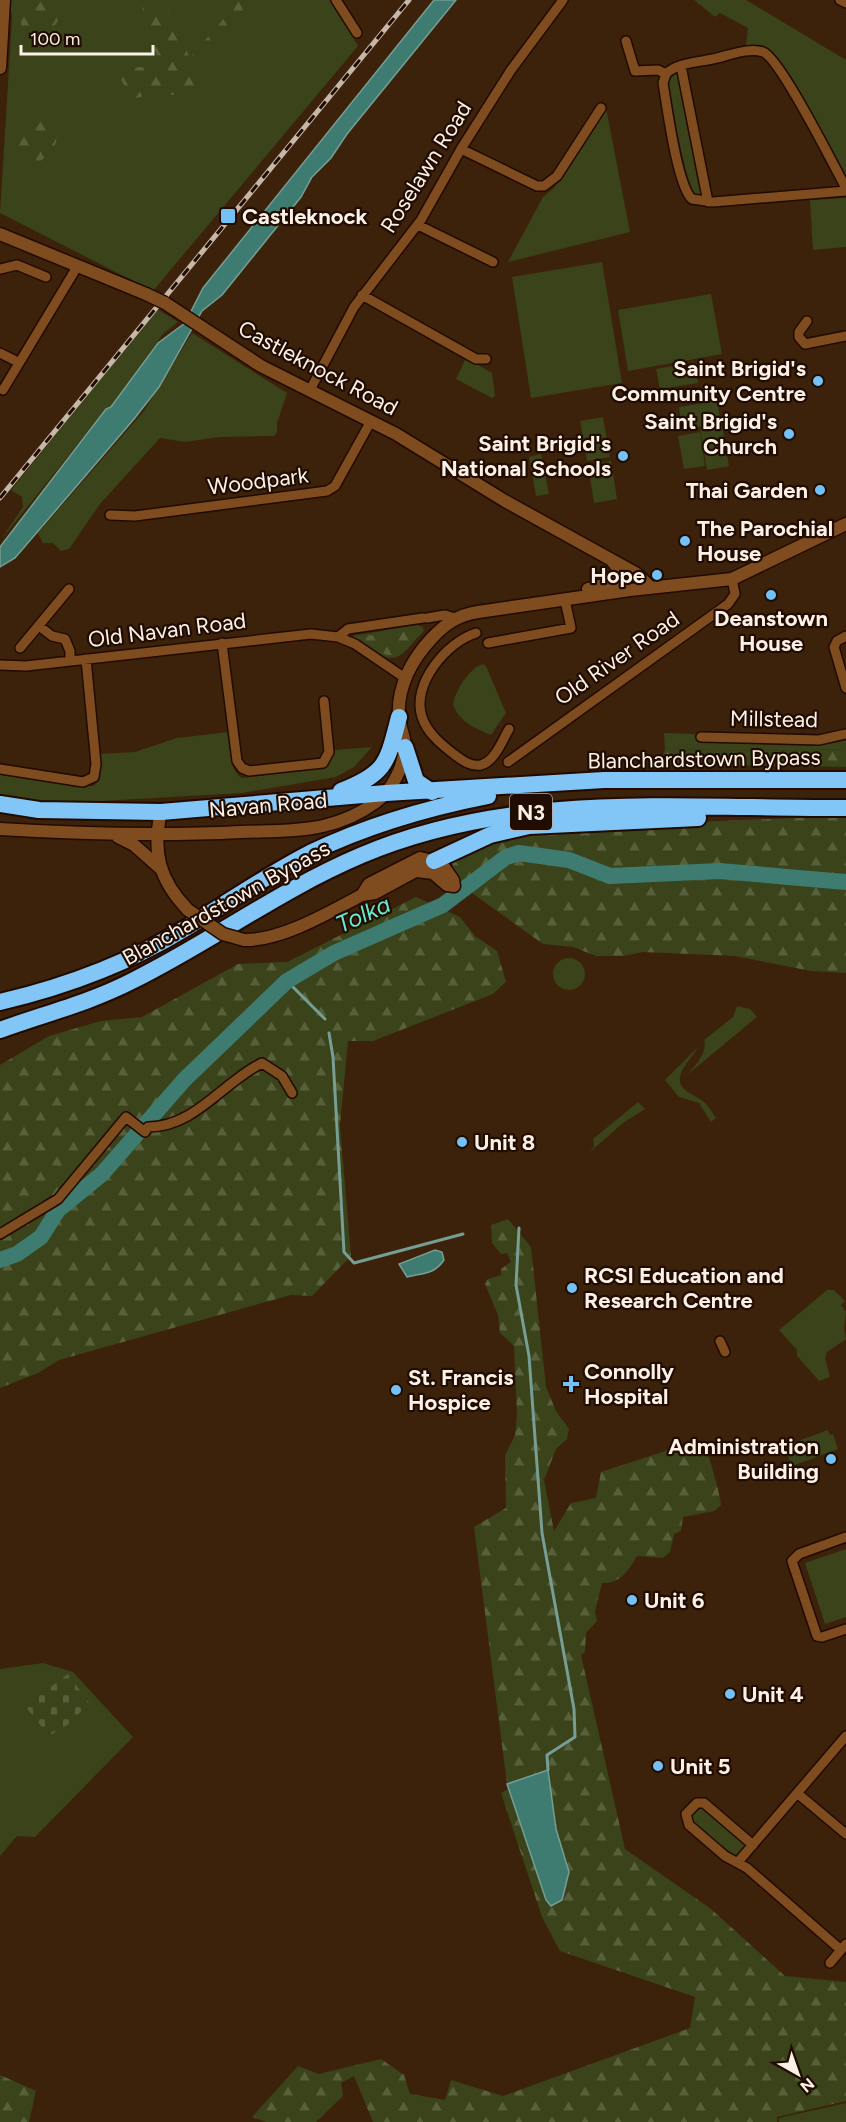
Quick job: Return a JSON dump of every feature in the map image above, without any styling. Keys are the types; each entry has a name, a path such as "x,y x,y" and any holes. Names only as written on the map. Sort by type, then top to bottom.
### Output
{"highway":[{"path":"275,802 340,791 371,778 381,768 389,753 399,717"},
{"path":"405,747 416,781 432,792"},
{"name":"Blanchardstown Bypass","path":"275,802 604,780 846,780"},
{"path":"0,1002 44,992 135,955 186,928 273,873 359,833 467,800 575,783"},
{"name":"Navan Road","path":"0,804 39,810 161,812 275,802"},
{"name":"Blanchardstown Bypass","path":"23,1021 88,1001 131,982 308,880 363,854 429,832 504,815 577,809 846,809"},
{"name":"N3","path":"434,861 490,835 529,826 846,809"},
{"path":"0,1030 23,1021"},
{"name":"N3","path":"0,1025 23,1021"}],"main road":[{"path":"0,68 4,0"},
{"name":"Castleknock Road","path":"0,234 170,306 261,366 371,421 505,501 637,574 651,588"},
{"name":"Navan Road","path":"0,829 115,835 323,826 360,812 386,793 400,768 405,747 399,717 405,678 422,648 455,618 478,612 732,579 846,524"},
{"path":"565,600 577,592 617,580 620,571 608,558"},
{"path":"160,868 156,834 161,812"},
{"path":"115,835 134,845 160,868 176,898 188,910 223,934 244,940 265,938 280,933 362,895 375,893 434,861"},
{"path":"362,895 369,884 415,859 441,863 453,880 454,886 447,885 433,873 417,871"}],"street":[{"path":"336,0 357,33"},
{"name":"Roselawn Road","path":"310,390 362,295 418,225 511,70 563,0"},
{"path":"840,0 846,3"},
{"path":"626,42 634,71 658,70 666,74"},
{"path":"749,51 768,54 846,190 708,202 694,200 685,189 663,83 666,74 681,66 749,51"},
{"path":"681,66 708,202"},
{"path":"461,150 537,186 544,186 558,174 601,108"},
{"path":"418,225 493,262"},
{"path":"0,269 17,265 46,277"},
{"path":"3,390 77,267"},
{"path":"362,295 476,359 486,359"},
{"path":"807,321 799,332 805,344 846,336"},
{"path":"0,353 14,360"},
{"name":"Woodpark","path":"110,515 135,516 327,491 335,486 371,421"},
{"name":"Old River Road","path":"508,762 728,604 735,594 732,579"},
{"path":"20,648 69,589"},
{"path":"488,643 571,628 565,600"},
{"name":"Old Navan Road","path":"338,637 348,629 443,615 455,618"},
{"path":"39,626 52,636 65,639 70,651 70,661"},
{"path":"476,633 463,637 437,663 422,693 422,717 436,739 473,765 486,762 509,729"},
{"name":"Old Navan Road","path":"0,665 26,666 290,635 338,637 365,650 405,678"},
{"name":"Millstead","path":"846,636 837,641 834,647 846,688"},
{"path":"222,643 237,761 242,768 249,771 323,762 329,752 324,700"},
{"path":"0,769 83,782 94,777 96,764 86,659"},
{"name":"Millstead","path":"700,737 819,740 846,734"},
{"path":"501,742 518,754"},
{"path":"0,1234 58,1199 126,1117 145,1132 148,1127 158,1127 196,1112 231,1082 262,1063 282,1076 292,1093"},
{"path":"720,1341 725,1353"},
{"path":"846,1537 799,1554 792,1561 817,1636 822,1637 846,1629"},
{"path":"738,1862 846,1736"},
{"path":"797,1793 846,1834"},
{"path":"753,1845 704,1803 694,1804 686,1814 688,1824 726,1857 738,1862 844,1947 830,1963"}],"green space":[{"path":"10,0 331,0 358,46 153,291 0,213 12,19"},
{"path":"10,0 52,0 59,10 56,16 58,21 48,35 33,32 22,33 20,10 11,9"},
{"path":"142,0 164,0 190,58 239,1 249,24 213,49 200,72 201,88 198,95 157,95 133,99 121,80 123,73 138,67 154,67 159,60 144,24"},
{"path":"694,0 746,0 846,60 846,181 776,56 762,45 746,46 748,28 720,13 715,17"},
{"path":"679,72 704,196 696,194 688,187 667,88 671,77"},
{"path":"39,105 51,111 56,140 51,151 36,164 14,153 22,126"},
{"path":"606,108 630,232 508,262 543,197 554,188"},
{"path":"846,198 846,247 813,250 810,200"},
{"path":"602,262 622,383 531,398 512,277"},
{"path":"711,294 722,354 628,371 618,310"},
{"path":"157,309 178,322 163,334 111,407 106,409 0,541 23,507 22,497 11,490"},
{"path":"192,333 287,393 277,423 277,432 274,436 220,437 185,442 160,438 100,504 69,549 61,551 53,543 43,543 38,533 144,411"},
{"path":"466,358 492,373 495,396 492,398 456,379"},
{"path":"694,362 698,383 660,389 656,369"},
{"path":"717,401 721,423 682,430 679,407"},
{"path":"603,417 610,457 587,461 580,421"},
{"path":"722,425 729,466 707,470 700,429"},
{"path":"700,432 705,466 684,469 678,436"},
{"path":"541,454 549,494 536,496 529,457"},
{"path":"611,461 617,499 594,503 588,465"},
{"path":"417,625 423,627 424,631 406,651 395,658 381,655 352,636"},
{"path":"400,628 406,633 419,628 421,631 404,649 392,655 378,651 358,638 371,635 379,638 386,630"},
{"path":"483,664 486,666 506,713 491,735 463,720 453,704 457,693 472,670"},
{"path":"229,732 232,763 237,774 242,778 322,768 331,761 335,750 372,747 354,767 336,777 242,793 101,801 78,805 0,795 0,773 64,784 94,786 100,779 100,754 135,752 177,738"},
{"path":"664,733 695,734 696,741 772,744 811,744 846,739 846,749 768,751 665,749"},
{"path":"665,749 768,751 846,749 846,767 661,764"},
{"path":"846,816 846,973 811,971 735,956 643,952 623,956 596,956 573,947 543,944 469,891 457,878 451,860 475,848 500,840 552,830"},
{"path":"416,897 460,917 475,936 497,951 506,982 493,994 373,1041 348,1041 340,1126 351,1256 312,1296 291,1295 59,1360 38,1373 0,1388 0,1065 49,1036 101,1021 142,1017 238,964 287,962"},
{"path":"569,958 580,963 585,974 580,985 569,990 558,985 553,974 558,963"},
{"path":"737,1006 750,1009 757,1017 687,1075 704,1050 704,1040 733,1017"},
{"path":"698,1047 682,1071 680,1083 682,1087 708,1106 716,1118 711,1122 699,1103 679,1097 665,1080"},
{"path":"638,1102 645,1109 623,1123 590,1152 594,1146 593,1139"},
{"path":"508,1219 531,1247 546,1387 556,1411 569,1429 567,1439 556,1449 544,1480 554,1531 571,1503 596,1498 601,1472 690,1443 703,1442 705,1446 721,1505 714,1511 683,1517 681,1531 674,1534 670,1552 663,1558 637,1556 619,1579 602,1583 595,1611 597,1621 586,1633 585,1652 581,1655 625,1849 711,1909 785,1976 846,1982 846,2101 777,2117 777,2122 373,2122 354,2076 341,2083 343,2096 316,2122 267,2122 252,2117 298,2066 319,2074 381,2059 404,2075 410,2094 445,2100 451,2080 503,2096 690,2028 695,1997 560,1951 542,1917 501,1793 508,1789 546,1900 569,1872 556,1829 548,1771 507,1784 474,1527 506,1508 505,1456 515,1435 517,1414 514,1346 500,1333 498,1315 485,1284 488,1279 501,1275 501,1269 511,1262 507,1253 501,1254 492,1243 491,1225"},
{"path":"827,1290 834,1290 845,1301 841,1305 846,1312 844,1328 846,1339 827,1352 825,1358 830,1377 819,1381 797,1356 797,1350 779,1330"},
{"path":"828,1430 830,1435 833,1434 838,1449 792,1466 784,1446"},
{"path":"846,1549 846,1617 825,1624 805,1563"},
{"path":"43,1663 73,1672 133,1737 35,1837 17,1836 0,1856 0,1669"},
{"path":"68,1674 89,1703 69,1724 49,1736 25,1706"},
{"path":"698,1807 704,1807 745,1843 746,1847 737,1857 693,1824 690,1814"},
{"path":"0,2075 36,2091 29,2122 0,2122"},
{"path":"846,2103 846,2122 779,2122 779,2118"}],"water":[{"path":"434,0 456,0 347,134 331,158 312,177 301,197 222,295 202,311 159,387 134,419 15,558 0,567 0,547 106,409 111,407 158,343 185,323 203,288"},
{"path":"435,1250 442,1252 444,1260 440,1265 427,1273 407,1277 399,1264"},
{"path":"548,1770 556,1829 569,1872 562,1900 551,1906 546,1900 507,1784"}],"waterway":[{"name":"Tolka","path":"0,1260 17,1254 41,1237 58,1210 102,1174 184,1080 287,981 334,953 443,905 506,857 519,853 569,860 610,876 720,871 846,882"},
{"path":"287,981 325,1019"},
{"path":"329,1033 333,1057 344,1252 354,1263 463,1234"},
{"path":"519,1228 516,1285 529,1356 542,1533 574,1709 575,1737 547,1755 548,1770"}],"railway":[{"path":"0,498 409,0"}],"place":[{"name":"Castleknock","path":"228,216"},
{"name":"Saint Brigid's Community Centre","path":"818,381"},
{"name":"Saint Brigid's Church","path":"789,434"},
{"name":"Saint Brigid's National Schools","path":"623,456"},
{"name":"Thai Garden","path":"820,490"},
{"name":"The Parochial House","path":"685,541"},
{"name":"Hope","path":"657,575"},
{"name":"Deanstown House","path":"771,595"},
{"name":"Unit 8","path":"462,1142"},
{"name":"RCSI Education and Research Centre","path":"572,1288"},
{"name":"Connolly Hospital","path":"571,1384"},
{"name":"St. Francis Hospice","path":"396,1390"},
{"name":"Administration Building","path":"831,1459"},
{"name":"Unit 6","path":"632,1600"},
{"name":"Unit 4","path":"730,1694"},
{"name":"Unit 5","path":"658,1766"}]}
